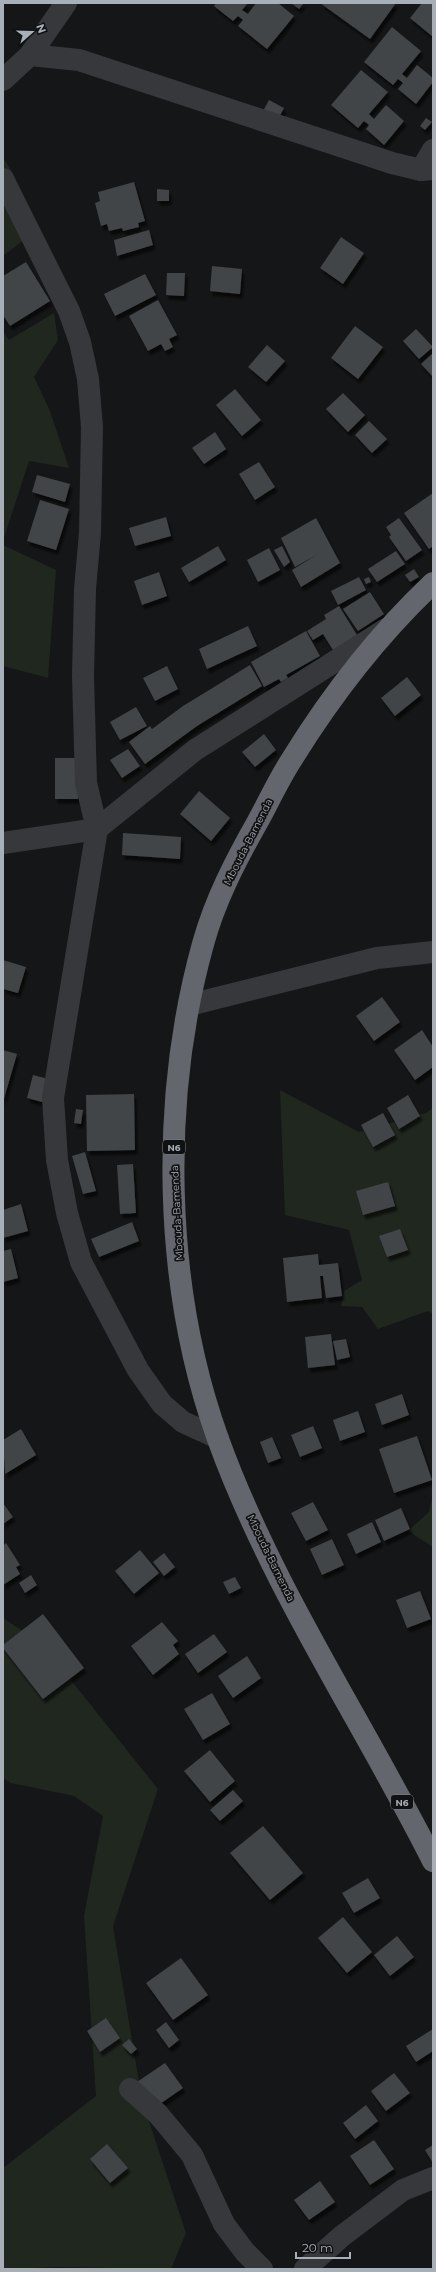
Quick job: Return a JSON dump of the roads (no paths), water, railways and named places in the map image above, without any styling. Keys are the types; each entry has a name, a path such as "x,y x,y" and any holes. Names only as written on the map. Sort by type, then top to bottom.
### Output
{"highway":[{"name":"Mbouda-Bamenda","path":"433,583 390,626 334,698 292,759 230,872 204,941 189,1005 177,1076 174,1152 177,1233 183,1299 200,1378 218,1438 258,1535 325,1664 433,1861"}],"street":[{"path":"3,80 30,55 66,3"},
{"path":"30,55 79,60 392,163 427,169 433,150"},
{"path":"3,179 69,311 80,342 88,379 92,427 90,533 85,589 84,748 86,783 97,829 53,1098 57,1160 67,1213 81,1262 138,1370 162,1404 183,1422 218,1438"},
{"path":"3,843 97,829 195,750 390,626"},
{"path":"189,1005 377,958 433,952"},
{"path":"130,2089 158,2114 192,2155 224,2224 245,2252 262,2269"},
{"path":"305,2269 342,2236 403,2190 433,2178"}]}
